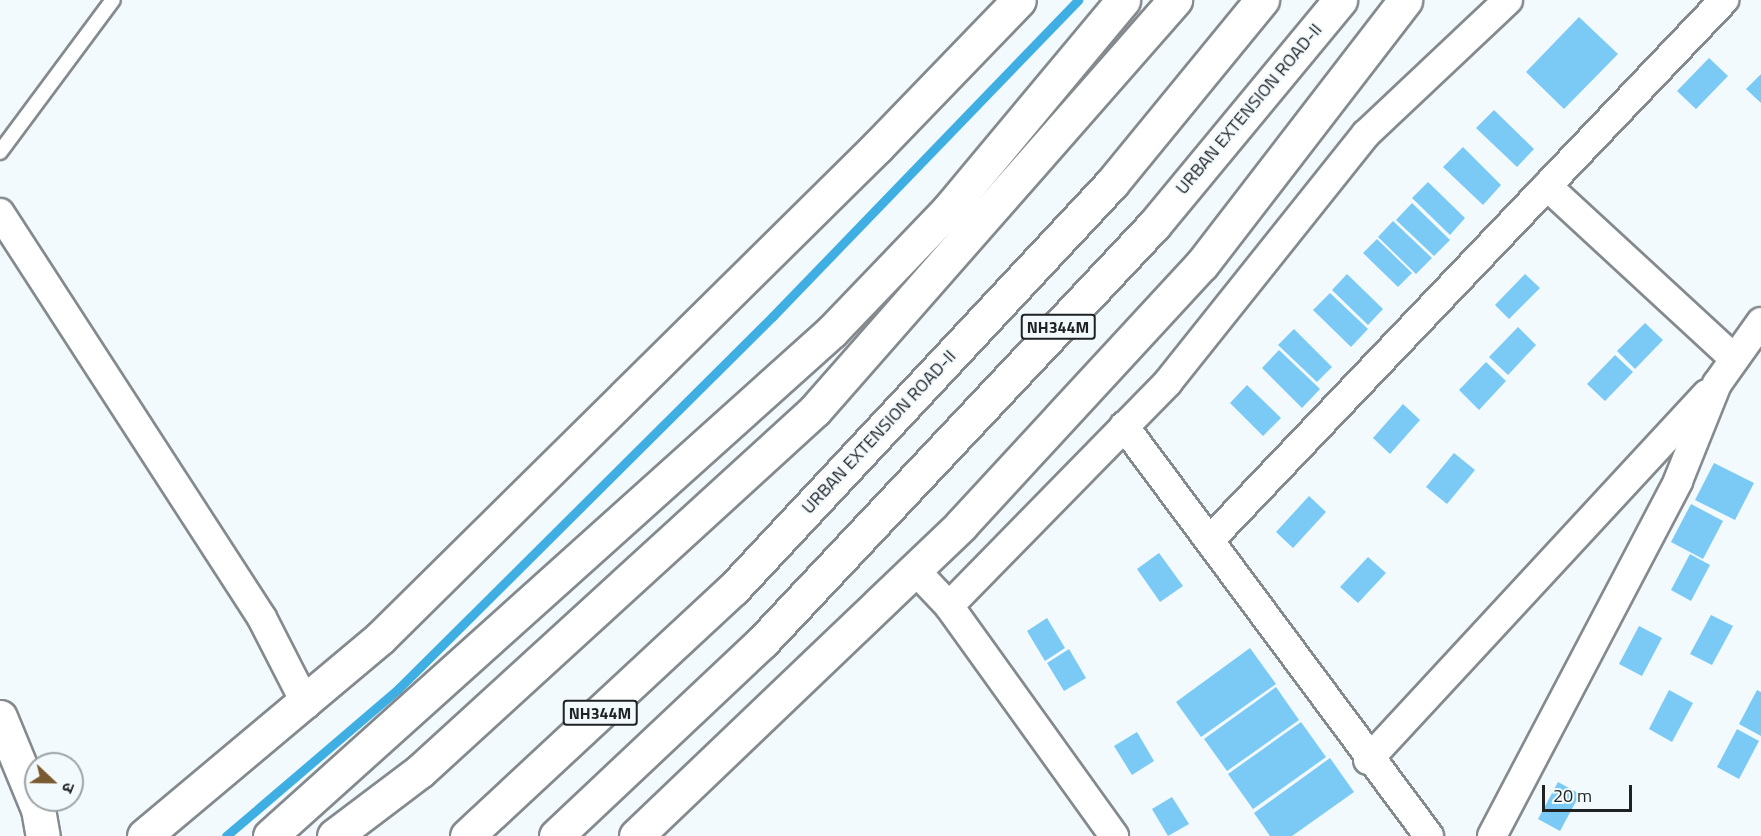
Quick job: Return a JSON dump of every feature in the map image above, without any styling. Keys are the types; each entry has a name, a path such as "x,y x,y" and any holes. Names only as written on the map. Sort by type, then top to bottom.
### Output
{"main road":[{"path":"144,836 306,704 421,599 1019,0"},
{"path":"270,836 832,331 949,209 1123,0"},
{"path":"334,836 420,771 814,410 1175,0"},
{"name":"URBAN EXTENSION ROAD-II","path":"467,836 733,589 1112,183 1262,0"},
{"name":"URBAN EXTENSION ROAD-II","path":"555,836 762,642 828,573 1154,225 1340,0"},
{"path":"636,836 915,570 1202,264 1405,0"},
{"path":"0,717 38,809 43,836"}],"street":[{"path":"949,606 1201,345 1366,134 1508,0"},
{"path":"1210,540 1724,0"},
{"path":"1547,186 1732,357"},
{"path":"0,213 262,618 306,704"},
{"path":"1492,836 1678,481 1717,384 1732,357 1761,322"},
{"path":"1368,760 1717,384"},
{"path":"1124,426 1210,540 1368,760 1429,836"},
{"path":"915,570 949,606 1114,836"}],"lane":[{"path":"0,152 113,0"}],"building":[{"path":"1579,17 1618,54 1564,109 1526,72"},
{"path":"1709,58 1728,76 1696,109 1677,91"},
{"path":"1761,74 1761,103 1746,89"},
{"path":"1494,110 1534,149 1517,167 1476,128"},
{"path":"1463,147 1501,185 1483,205 1443,167"},
{"path":"1428,182 1465,218 1450,235 1412,198"},
{"path":"1412,203 1450,240 1434,256 1396,220"},
{"path":"1393,221 1432,258 1416,274 1378,237"},
{"path":"1377,239 1412,273 1398,287 1363,253"},
{"path":"1347,274 1383,309 1368,325 1332,290"},
{"path":"1525,274 1540,288 1509,319 1495,305"},
{"path":"1330,293 1368,329 1351,347 1313,310"},
{"path":"1645,323 1663,340 1635,369 1617,351"},
{"path":"1518,327 1536,345 1508,375 1489,357"},
{"path":"1294,329 1332,367 1317,382 1278,345"},
{"path":"1279,350 1320,389 1302,408 1262,368"},
{"path":"1615,355 1633,372 1605,401 1587,384"},
{"path":"1486,362 1506,381 1479,410 1459,390"},
{"path":"1247,385 1281,418 1263,436 1230,403"},
{"path":"1403,404 1420,420 1390,454 1373,438"},
{"path":"1454,453 1475,470 1447,504 1426,487"},
{"path":"1714,463 1754,483 1735,520 1695,500"},
{"path":"1309,496 1326,512 1293,548 1276,532"},
{"path":"1691,504 1723,521 1703,559 1671,542"},
{"path":"1159,553 1183,586 1160,602 1137,569"},
{"path":"1690,554 1710,565 1691,601 1671,590"},
{"path":"1368,557 1386,573 1358,603 1340,587"},
{"path":"1711,615 1733,626 1712,665 1690,654"},
{"path":"1047,618 1065,648 1045,661 1027,631"},
{"path":"1639,626 1662,638 1642,676 1619,664"},
{"path":"1250,648 1276,684 1201,737 1176,702"},
{"path":"1069,649 1086,678 1064,691 1047,663"},
{"path":"1276,687 1299,720 1227,771 1204,739"},
{"path":"1669,690 1693,703 1672,742 1649,729"},
{"path":"1757,690 1761,692 1761,736 1739,724"},
{"path":"1301,722 1326,757 1253,809 1228,774"},
{"path":"1737,729 1759,741 1739,779 1717,767"},
{"path":"1137,732 1154,761 1132,775 1114,746"},
{"path":"1330,758 1354,792 1292,836 1270,836 1254,813"},
{"path":"1558,782 1580,794 1560,831 1538,819"},
{"path":"1172,797 1189,824 1168,836 1152,809"}],"waterway":[{"path":"226,836 398,689 772,317 1078,0"}]}
